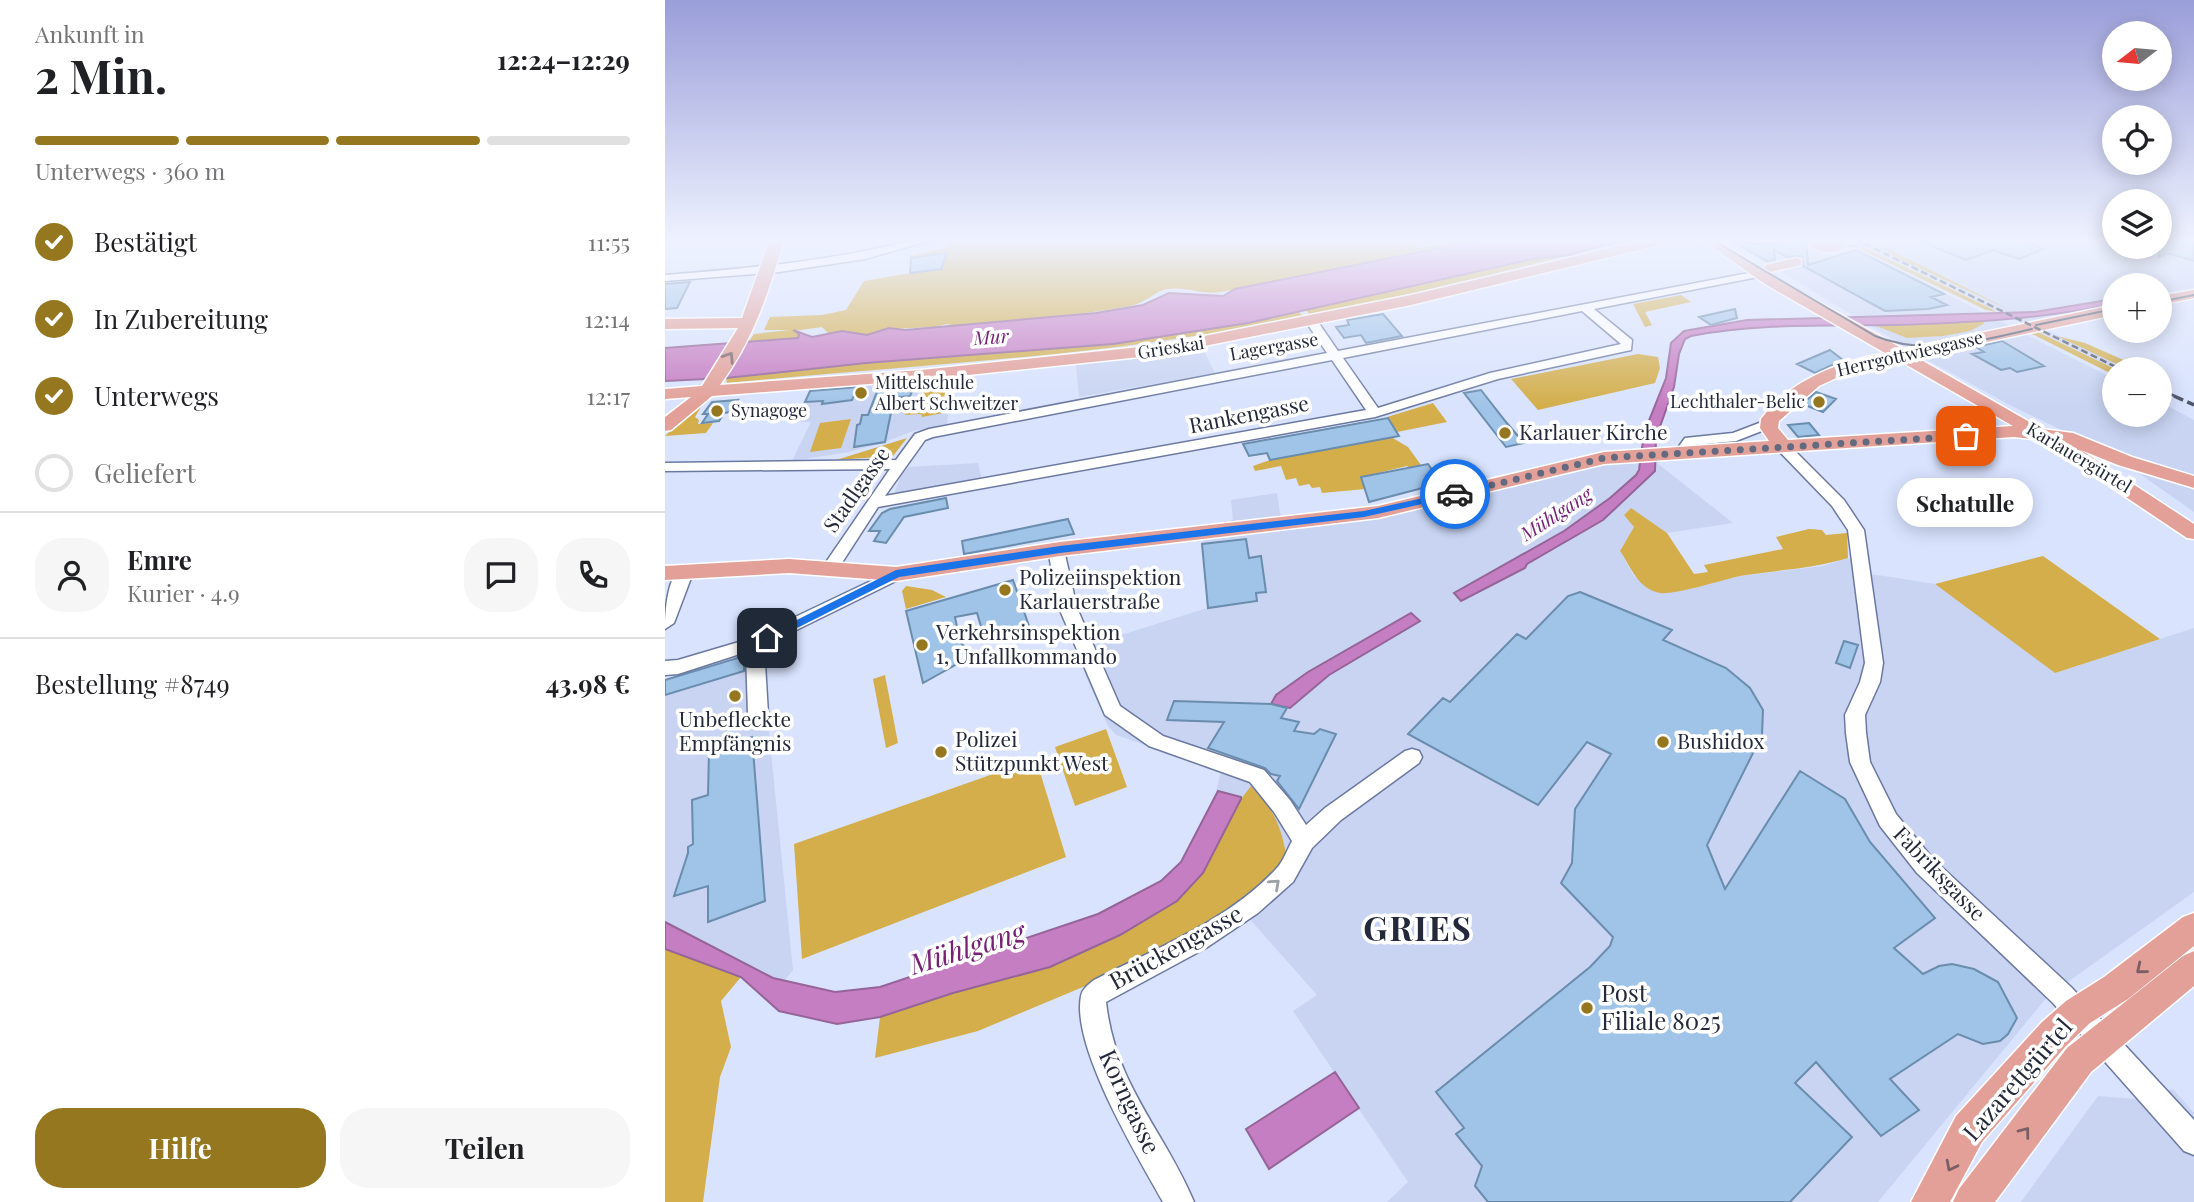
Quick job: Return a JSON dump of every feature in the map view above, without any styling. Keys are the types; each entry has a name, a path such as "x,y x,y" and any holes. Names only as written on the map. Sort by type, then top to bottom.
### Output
{"main road":[{"path":"665,426 709,387 747,327 759,295"},
{"name":"Grieskai","path":"665,394 709,387 921,375 1124,355 1312,322 1431,295"},
{"name":"Karlauergürtel","path":"1820,295 1843,320 2066,437 2194,520"},
{"name":"Herrgottwiesgasse","path":"1767,424 1772,415 1822,376 1851,365 2102,313"},
{"name":"Karlauergürtel","path":"1843,320 1865,326 1903,353 2037,432 2194,533"},
{"path":"665,324 747,327"},
{"path":"1767,424 1783,447"},
{"path":"675,572 762,566 896,574 1056,550 1378,512 1586,461 1783,447 2037,432 2066,437 2125,461 2193,482"},
{"path":"2164,500 2162,489 2166,484 2193,482"},
{"name":"Lazarettgürtel","path":"1930,1202 1969,1129 2054,1034 2078,1012 2116,988 2194,926"},
{"name":"Lazarettgürtel","path":"1972,1202 2080,1060 2194,966"}],"street":[{"name":"Lagergasse","path":"920,437 951,427 1648,295"},
{"name":"Rankengasse","path":"873,503 1375,413 1495,376 1627,347 1628,343 1585,308"},
{"path":"1312,322 1375,413"},
{"path":"1685,454 1684,449 1690,441 1744,435 1767,424"},
{"name":"Stadlgasse","path":"829,568 854,528 920,437"},
{"name":"Fabriksgasse","path":"1783,447 1837,503 1856,530 1874,663 1870,682 1855,715 1860,762 1870,788 1888,820 1925,866 2078,1012 2194,1140"},
{"path":"665,467 902,464"},
{"path":"1056,550 1059,575 1068,608 1112,710 1156,741 1257,776 1282,806 1304,841"},
{"path":"665,623 675,572"},
{"path":"672,668 755,643 896,574"},
{"path":"755,643 758,714"},
{"name":"Brückengasse","path":"1093,997 1103,988 1197,940 1251,906 1285,875 1304,841 1352,798 1412,757"},
{"name":"Korngasse","path":"1093,997 1093,1011 1102,1047 1118,1088 1179,1202"}],"shaded area":[{"path":"855,295 1153,295 1136,304 1108,310 1043,318 891,329 867,335 842,331 828,333 822,327 794,331 799,334 798,338 749,341 754,334 790,330 764,330 770,317 822,315 846,310"},
{"path":"1372,295 1405,295 1310,315 1306,310"},
{"path":"1681,295 1691,302 1645,312 1652,325 1645,327 1633,304"},
{"path":"1819,295 1948,295 2102,373 2102,427 2172,427 2172,408 2194,420 2194,512 2113,455 2010,405 1929,361"},
{"path":"1955,295 1963,295 1996,312"},
{"path":"1964,295 2102,295 2102,313 2038,326 2102,357 2102,363"},
{"path":"1299,312 1303,316 1232,330 1088,350 727,383 726,378 1139,339"},
{"path":"1985,323 1970,331 1907,338 1874,325"},
{"path":"2038,332 2102,363 2102,369 2030,333"},
{"path":"2057,336 2085,343 2117,357 2102,357"},
{"path":"1203,349 1215,373 1079,397 1076,365"},
{"path":"1638,354 1658,357 1660,368 1655,383 1538,410 1511,379"},
{"path":"953,376 947,424 913,431 849,452 792,461 811,422 801,422 812,388"},
{"path":"953,378 949,412 922,417 921,414 905,415 924,390 931,389 935,380"},
{"path":"707,397 695,417 699,420 698,424 713,423 706,433 665,436"},
{"path":"1433,403 1447,422 1397,432 1387,417"},
{"path":"851,419 841,448 810,452 820,423"},
{"path":"1391,437 1408,447 1421,465 1361,477 1365,489 1322,493 1320,487 1312,488 1309,484 1299,486 1296,478 1286,480 1281,466 1255,471 1253,466 1270,460"},
{"path":"907,438 893,456 836,460"},
{"path":"1604,458 1657,463 1733,523 1667,533 1630,509 1624,515 1634,527 1620,551 1634,576 1661,593 1741,576 1823,566 1848,558 1865,573 1935,584 2055,673 2194,628 2194,892 2048,996 1878,1202 1387,1202 1408,1182 1293,1011 1317,995 1239,907 1251,787 1241,799 1216,792 1221,771 1116,735 1108,726 1087,679 1077,649 1207,608 1202,542 1233,519 1231,500 1277,493 1280,513 1287,523 1364,514"},
{"path":"978,463 982,480 904,493 895,492 901,475 909,467"},
{"path":"1631,508 1667,533 1694,574 1708,572 1704,565 1783,549 1776,537 1809,529 1822,530 1826,535 1847,533 1848,558 1660,593 1652,591 1641,582 1620,551 1634,527 1624,515"},
{"path":"2043,556 2160,639 2055,673 1935,584"},
{"path":"906,586 932,590 946,597 906,609 902,591"},
{"path":"751,653 766,702 793,970 785,980 773,978 665,922 665,679"},
{"path":"885,675 898,743 886,748 873,679"},
{"path":"1106,729 1127,787 1075,806 1055,747"},
{"path":"1036,759 1066,857 802,959 794,844"},
{"path":"1251,786 1275,817 1286,854 1270,881 1239,907 1145,961 978,1031 875,1058 880,1017 953,993 1050,967 1120,935 1177,901 1203,873 1241,799"},
{"path":"665,949 741,977 721,1001 731,1047 720,1077 703,1202 665,1202"},
{"path":"2173,1089 2194,1113 2194,1202 2021,1202 2098,1096 2136,1099"}],"water":[{"name":"Mur","path":"1164,295 1372,295 1248,323 1113,344 665,381 665,348 798,338 799,334 793,330 812,337 842,331 867,335 889,328 905,330 1096,313 1143,305"},
{"name":"Mühlgang","path":"2102,301 2102,306 2005,319 1923,324 1767,327 1691,336 1685,339 1679,354 1674,387 1656,438 1655,471 1603,520 1527,564 1525,568 1461,601 1454,593 1564,531 1610,498 1636,475 1644,433 1666,378 1671,343 1684,331 1747,320 2035,312"},
{"path":"1411,613 1420,621 1329,675 1290,708 1271,704 1276,695 1308,672"},
{"name":"Mühlgang","path":"1218,791 1241,799 1203,873 1177,901 1120,935 1050,967 953,993 880,1017 837,1024 779,1011 741,977 665,949 665,922 773,978 835,992 880,987 1098,914 1161,881 1181,862"},
{"path":"1335,1072 1359,1108 1269,1169 1246,1129"}],"building":[{"path":"665,295 683,295 677,308 665,309"},
{"path":"1856,295 1939,295 1931,297 1947,305 1928,309 1885,311"},
{"path":"1735,309 1737,318 1711,325 1699,317"},
{"path":"1383,314 1402,336 1366,343 1361,335 1344,338 1336,327 1349,325 1347,320"},
{"path":"2002,341 2044,366 2017,372 2010,368 2001,370 1972,354 1984,352 1976,347"},
{"path":"1830,350 1843,360 1815,373 1797,364"},
{"path":"916,383 910,396 894,398 885,442 854,447 857,425 860,424 862,415 868,415 879,386"},
{"path":"858,387 852,400 822,404 823,401 805,402 810,391"},
{"path":"1481,390 1524,443 1506,447 1464,393"},
{"name":"Lechthaler-Belic","path":"1816,392 1836,399 1823,412 1802,404"},
{"name":"Synagoge","path":"738,400 730,412 724,413 719,421 702,423 708,414 703,414 712,402"},
{"path":"1388,418 1399,436 1270,460 1267,453 1249,456 1243,444"},
{"path":"1809,423 1819,435 1798,437 1788,425"},
{"path":"1428,464 1440,481 1433,483 1434,485 1369,502 1361,477"},
{"path":"946,498 948,508 904,517 886,543 874,541 880,531 869,531 882,513"},
{"path":"1068,519 1074,534 964,554 962,541"},
{"path":"1246,539 1249,558 1261,556 1266,592 1256,593 1257,601 1208,608 1202,544"},
{"path":"1013,580 1029,626 999,642 996,633 985,640 977,613 955,617 960,642 973,655 923,683 906,611"},
{"path":"1580,592 1672,630 1663,640 1726,668 1750,688 1763,710 1762,735 1707,845 1725,889 1800,771 1845,799 1870,842 1935,918 1894,948 1923,974 1939,966 1952,964 1974,969 1998,982 2017,1018 2008,1034 2000,1041 1983,1044 1958,1034 1890,1079 1919,1110 1881,1136 1816,1062 1795,1083 1852,1137 1790,1202 1488,1202 1475,1186 1482,1166 1456,1134 1464,1128 1436,1092 1590,967 1610,946 1613,937 1561,883 1572,863 1575,809 1611,754 1587,742 1538,805 1408,734 1443,698 1450,702 1517,634 1526,639 1568,596"},
{"path":"1844,641 1858,645 1850,668 1836,663"},
{"path":"744,656 744,671 665,695 665,680"},
{"path":"1174,701 1271,704 1287,708 1281,718 1299,722 1294,731 1314,734 1320,729 1336,734 1299,809 1277,781 1280,776 1208,748 1224,722 1167,720"},
{"path":"752,737 765,901 708,922 708,886 674,896 688,847 693,844 692,800 708,795 709,751"}],"tram line":[{"path":"1806,295 1875,336 1914,345 1953,345 2032,329"},
{"path":"2172,299 2194,295"},
{"path":"2036,325 2102,311"}],"railway":[{"path":"1969,295 2102,360"},
{"path":"2172,395 2177,397"},
{"path":"2174,396 2194,405"}],"way so far":[{"path":"1455,494 1604,458 1966,436"}],"place":[{"name":"Mittelschule Albert Schweitzer","path":"861,393"},
{"name":"Lechthaler-Belic","path":"1819,402"},
{"name":"Synagoge","path":"717,411"},
{"name":"Karlauer Kirche","path":"1505,433"},
{"name":"Schatulle","path":"1966,436"},
{"name":"Polizeiinspektion Karlauerstraße","path":"1005,590"},
{"name":"Verkehrsinspektion 1, Unfallkommando","path":"922,645"},
{"name":"Unbefleckte Empfängnis","path":"735,696"},
{"name":"Bushidox","path":"1663,742"},
{"name":"Polizei Stützpunkt West","path":"941,752"},
{"name":"Post Filiale 8025","path":"1587,1008"}],"district":[{"name":"GRIES","path":"1418,929"}],"route":[{"path":"767,638 896,574 1060,549 1364,514 1455,494"}]}
